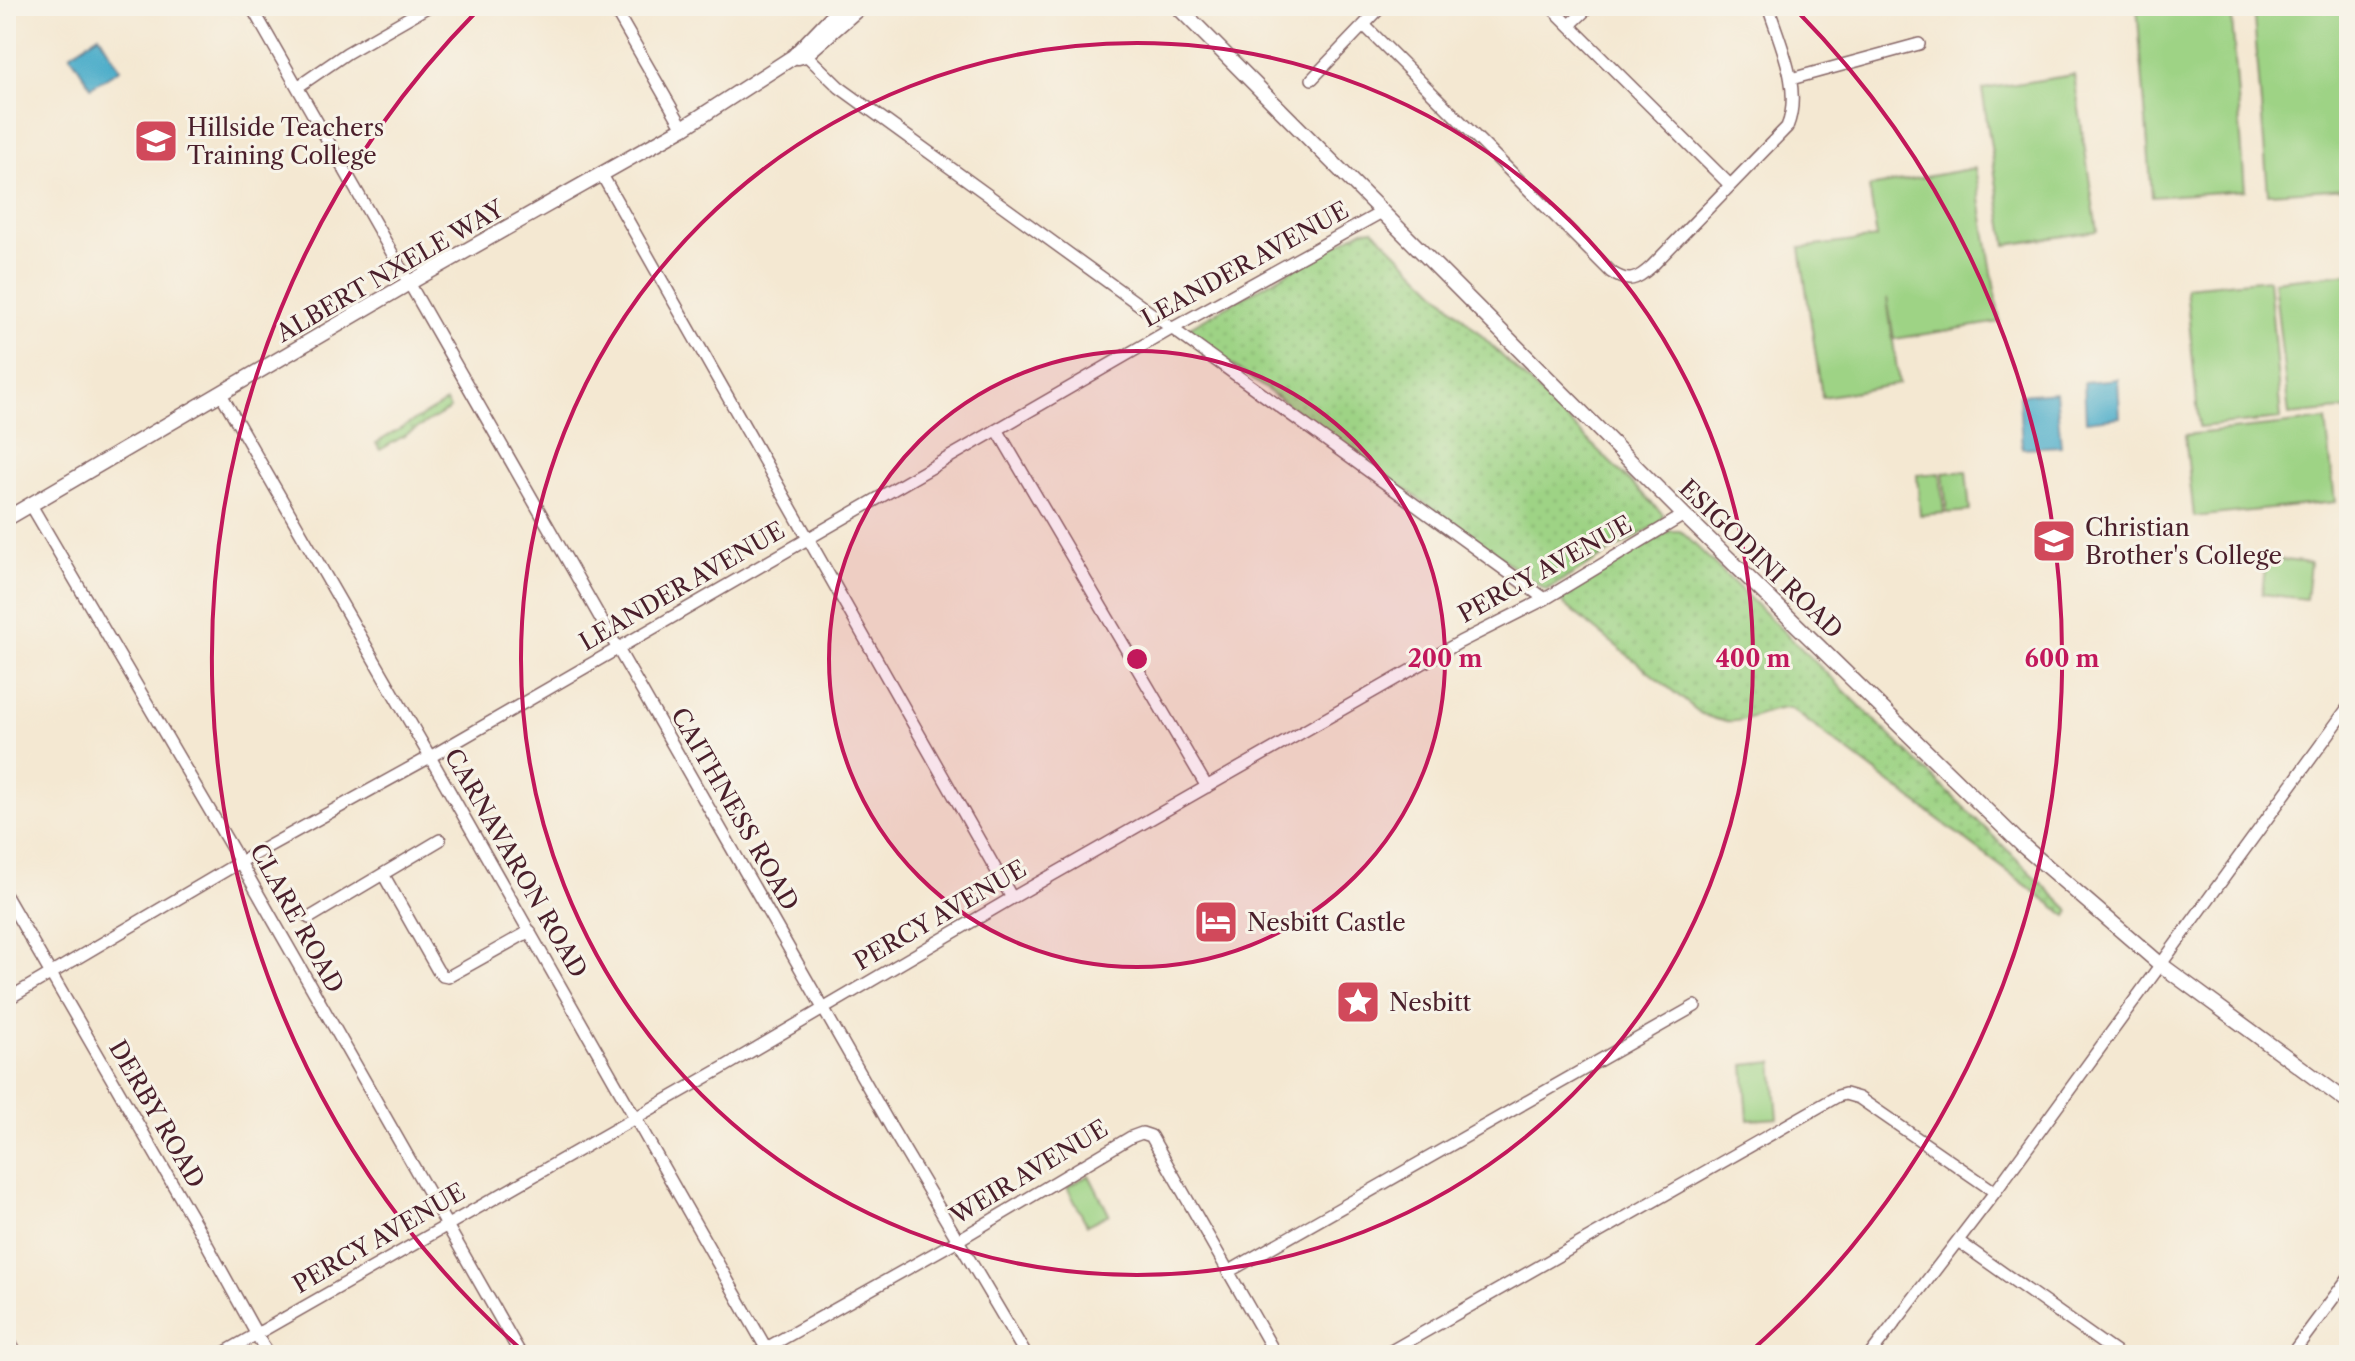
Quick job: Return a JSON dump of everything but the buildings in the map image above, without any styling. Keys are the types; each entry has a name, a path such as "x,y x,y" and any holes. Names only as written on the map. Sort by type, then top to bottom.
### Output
{"main road":[{"name":"ALBERT NXELE WAY","path":"799,54 842,6"},
{"name":"ALBERT NXELE WAY","path":"6,519 409,283 683,128 799,54 861,6"},
{"name":"ESIGODINI ROAD","path":"1177,6 1684,515 2022,845 2160,964 2349,1103"}],"street":[{"name":"CAITHNESS ROAD","path":"251,6 892,1129 1026,1355"},
{"path":"299,86 347,53 429,6"},
{"path":"613,6 683,128"},
{"path":"1312,79 1382,6"},
{"path":"1550,6 1729,184"},
{"path":"1570,25 1590,6"},
{"path":"1364,25 1620,279 1631,280 1640,277 1787,127 1791,117 1791,79 1768,6"},
{"path":"1791,79 1919,44"},
{"path":"799,54 839,87 1545,599"},
{"path":"602,175 1012,898"},
{"name":"LEANDER AVENUE","path":"6,1000 240,862 430,757 1173,328 1382,212"},
{"name":"CARNAVARON ROAD","path":"221,394 768,1352"},
{"path":"998,431 1207,787"},
{"name":"CLARE ROAD","path":"31,505 240,862 521,1355"},
{"name":"PERCY AVENUE","path":"220,1355 1460,642 1545,599 1684,515"},
{"path":"1870,1355 1995,1192 2349,706"},
{"path":"309,918 440,840"},
{"path":"383,874 443,976 448,977 530,931"},
{"name":"DERBY ROAD","path":"6,896 268,1355"},
{"path":"1228,1272 1695,1006"},
{"path":"1384,1355 1845,1094 1859,1098 1995,1192"},
{"name":"WEIR AVENUE","path":"754,1355 768,1352 1142,1133 1151,1136 1276,1355"},
{"path":"1958,1241 2119,1355"},
{"path":"2297,1353 2349,1277"},
{"path":"6,1335 17,1355"}],"green space":[{"path":"2137,6 2231,6 2245,190 2152,197"},
{"path":"2253,6 2346,6 2349,31 2349,188 2268,193"},
{"path":"2074,75 2097,231 2006,245 1982,89"},
{"path":"1975,168 2000,322 1894,339 1887,298 1899,384 1822,397 1800,248 1877,238 1869,187"},
{"path":"1373,229 1663,514 1661,522 1546,590 1189,334 1190,327 1363,230"},
{"path":"2349,273 2349,409 2289,415 2274,281"},
{"path":"2269,279 2281,419 2199,427 2186,287"},
{"path":"446,402 450,409 380,450 376,443"},
{"path":"2326,420 2335,502 2194,517 2185,435"},
{"path":"1966,471 1970,511 1947,513 1943,473"},
{"path":"1940,473 1944,513 1920,515 1917,475"},
{"path":"1669,531 1680,531 1688,538 2070,911 2067,916 1790,708 1737,721 1714,719 1700,713 1560,601 1562,595"},
{"path":"2266,558 2310,563 2306,599 2262,594"},
{"path":"1773,1062 1778,1118 1748,1120 1744,1065"},
{"path":"1089,1175 1109,1214 1087,1225 1067,1187"}],"water":[{"path":"99,35 120,69 91,87 70,54"},
{"path":"2118,379 2120,417 2086,421 2084,382"},
{"path":"2056,392 2061,446 2022,448 2019,395"}],"place":[{"name":"Hillside Teachers Training College","path":"156,141"},
{"name":"Christian Brother's College","path":"2054,541"},
{"name":"Nesbitt Castle","path":"1216,922"},
{"name":"Nesbitt","path":"1358,1002"}]}
